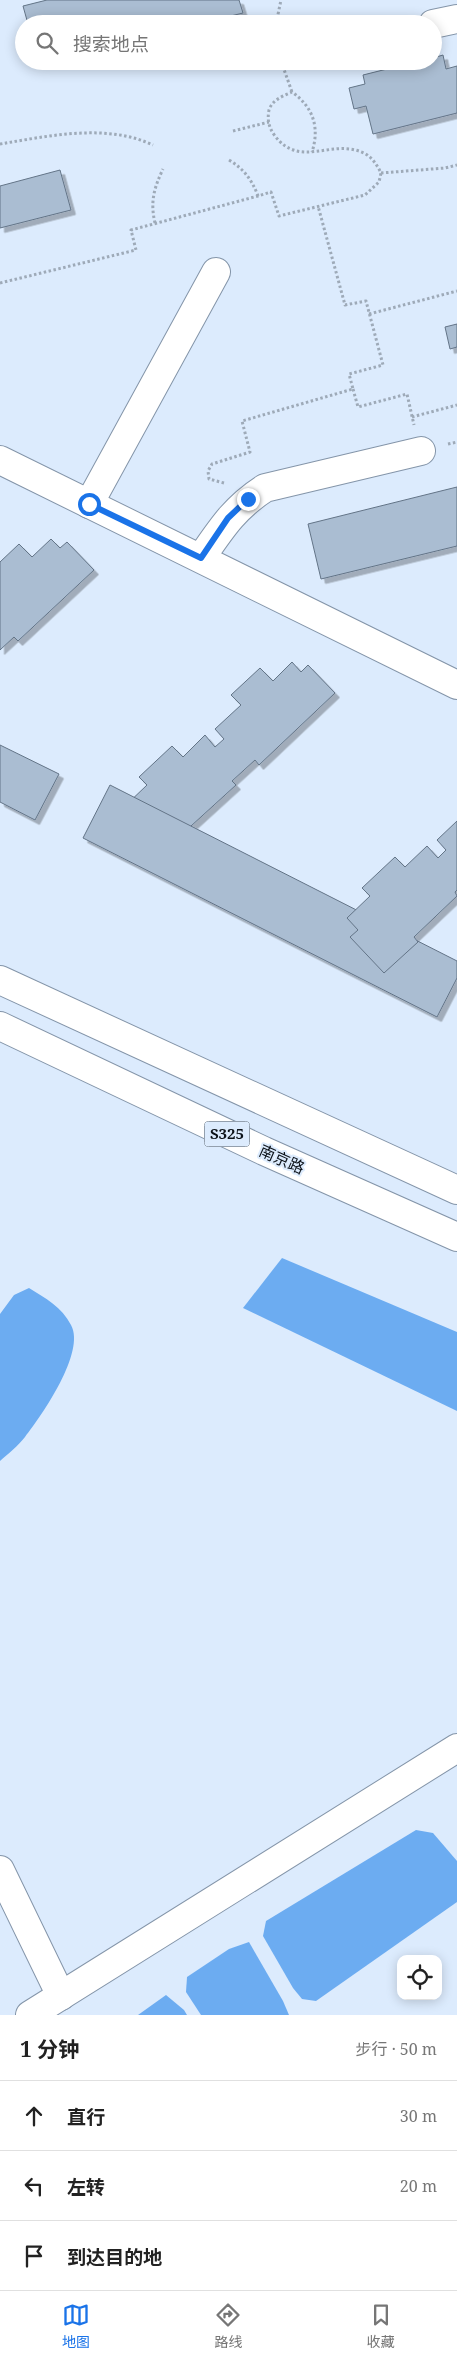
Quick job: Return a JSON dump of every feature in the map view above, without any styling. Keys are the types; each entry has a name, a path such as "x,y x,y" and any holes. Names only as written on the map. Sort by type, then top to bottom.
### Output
{"main road":[{"path":"442,22 457,19"},
{"path":"89,504 216,272"},
{"path":"201,558 228,518 248,499 265,488 420,451"},
{"path":"0,460 456,679"},
{"name":"S325","path":"0,980 457,1190"},
{"name":"南京路","path":"0,1026 264,1151 457,1237"},
{"path":"30,2015 457,1748"},
{"path":"0,1870 61,1996"}],"path":[{"path":"278,15 281,0"},
{"path":"284,70 292,92 302,99 314,115 316,130 312,152"},
{"path":"0,283 136,250 131,230 271,192 279,216 365,194 379,182 381,173 375,162 364,153 343,148 312,152 290,150 282,145 269,129 269,110 274,101 292,92"},
{"path":"233,131 269,122"},
{"path":"0,144 68,133 137,138 153,145"},
{"path":"229,160 239,166 249,177 258,196"},
{"path":"381,173 444,168 457,165"},
{"path":"155,223 151,208 152,196 163,169"},
{"path":"318,206 345,305 366,301 383,365 349,374 358,408 406,394 420,451"},
{"path":"369,314 457,292"},
{"path":"248,499 227,484 208,479 208,471 212,464 250,452 242,421 353,389"},
{"path":"412,416 457,405"}],"water":[{"path":"282,1258 457,1332 457,1411 243,1308"},
{"path":"29,1288 63,1313 71,1325 74,1337 73,1351 68,1367 51,1399 22,1440 0,1461 0,1314 14,1295"},
{"path":"416,1830 433,1833 457,1861 457,1902 316,2001 302,1999 293,1988 263,1936 266,1921"},
{"path":"249,1942 289,2015 201,2015 186,1992 187,1977 229,1949"},
{"path":"166,1995 184,2010 187,2015 138,2015"}],"building":[{"path":"47,0 239,0 243,13 235,15 26,15 23,6"},
{"path":"442,55 446,69 457,66 457,113 373,134 366,106 354,109 349,88 365,84 363,75 383,70 442,70"},
{"path":"60,170 71,210 0,228 0,186"},
{"path":"457,324 457,347 450,349 445,327"},
{"path":"457,487 457,546 321,579 308,524"},
{"path":"51,539 60,548 67,542 94,570 18,641 14,637 0,650 0,562 19,544 32,557"},
{"path":"292,662 301,672 308,665 335,693 259,765 255,760 232,781 236,785 191,826 196,831 162,863 128,826 135,819 124,807 147,785 139,777 172,746 183,757 205,735 215,747 224,739 215,729 241,705 231,695 260,668 273,681"},
{"path":"0,745 59,774 35,820 0,802"},
{"path":"110,785 457,961 457,978 437,1017 83,838"},
{"path":"457,821 457,890 455,892 457,896 414,937 418,942 384,973 350,937 358,930 347,918 370,896 362,888 395,857 405,867 427,846 438,858 446,850 437,840"}],"route":[{"path":"89,504 201,558 228,518 248,499"}]}
